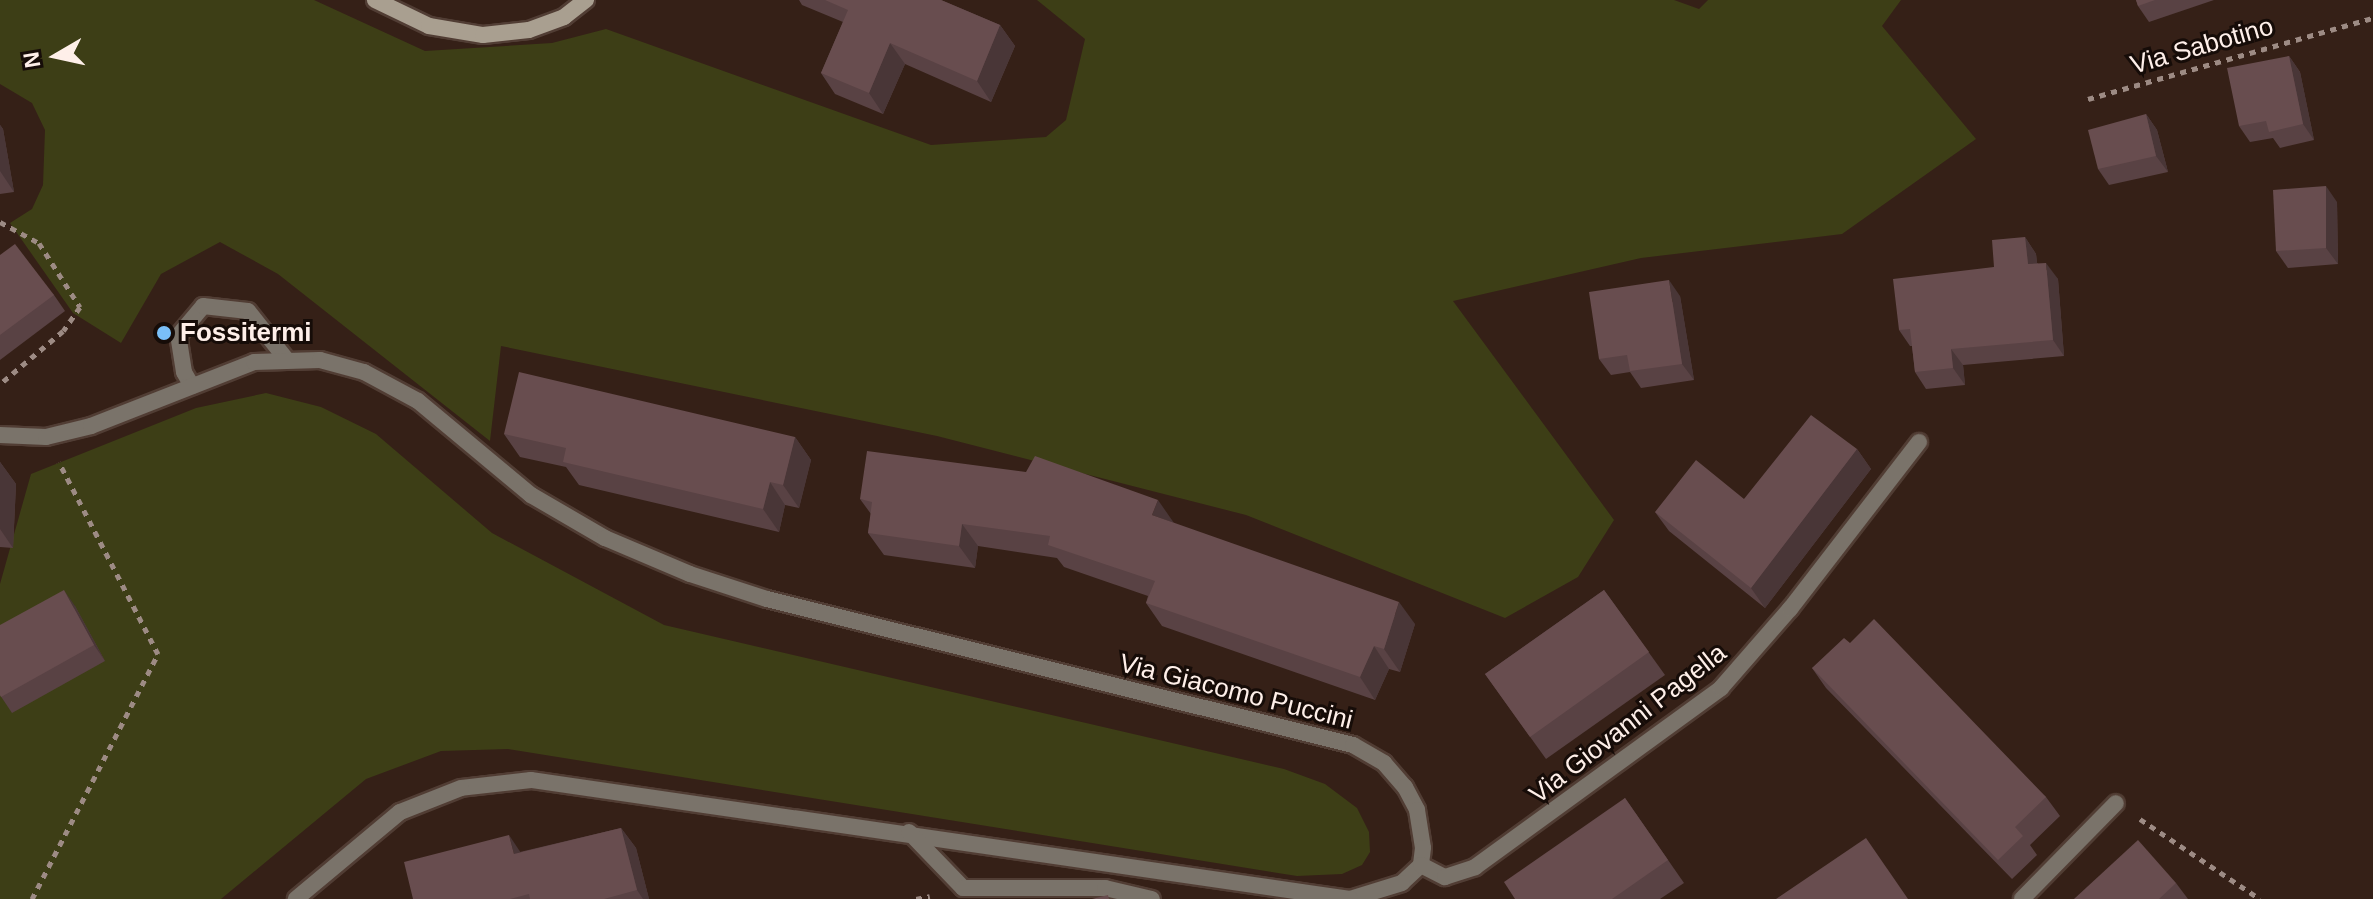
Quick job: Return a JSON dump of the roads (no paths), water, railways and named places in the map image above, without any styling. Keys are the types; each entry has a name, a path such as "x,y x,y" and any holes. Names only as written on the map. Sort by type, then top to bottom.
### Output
{"street":[{"path":"375,0 429,26 483,35 529,30 564,17 586,0"},
{"path":"192,386 184,372 178,336 203,306 248,311 286,359"},
{"name":"Via Giacomo Puccini","path":"0,435 46,437 91,426 254,362 320,360 350,368 404,393 531,495 605,538 690,574 782,603 1353,745 1384,763 1405,787 1422,830 1421,865"},
{"name":"Via Giovanni Pagella","path":"1421,865 1445,877 1475,867 1721,688 1790,609 1919,442"},
{"path":"296,899 400,812 461,788 531,780 909,832 1350,899 1402,883 1421,865"},
{"path":"2022,899 2116,803"},
{"path":"909,832 963,888 1105,888 1152,899"}],"place":[{"name":"Fossitermi","path":"164,333"}]}
